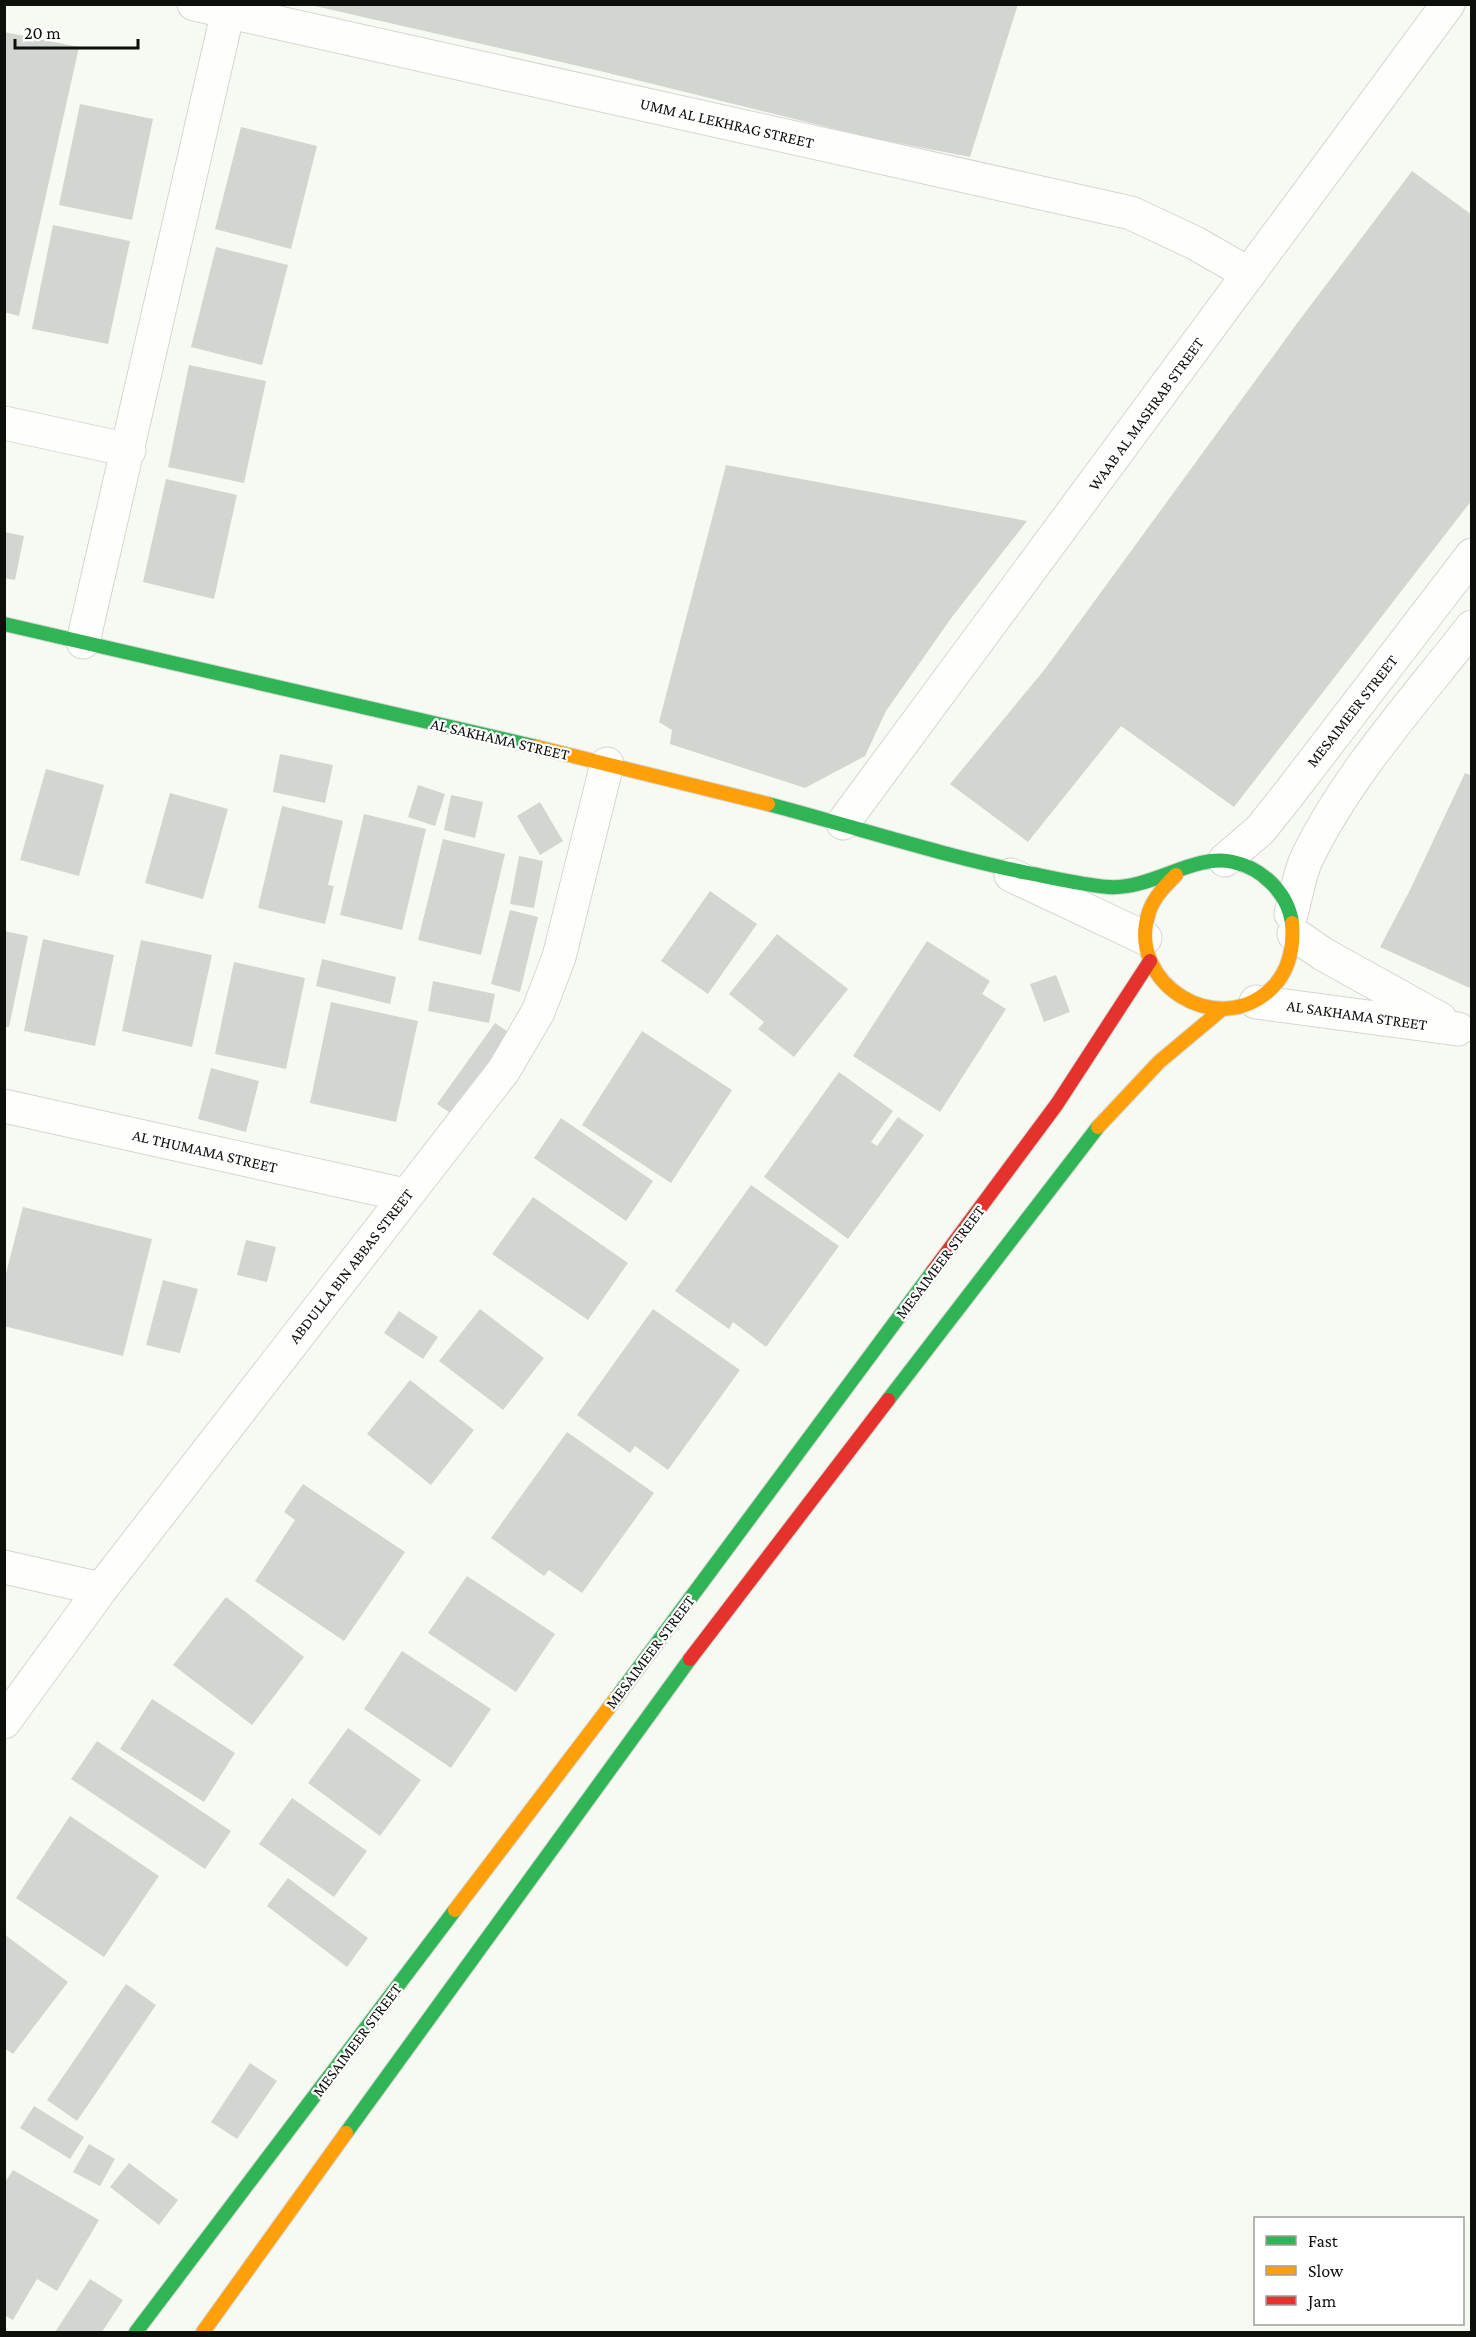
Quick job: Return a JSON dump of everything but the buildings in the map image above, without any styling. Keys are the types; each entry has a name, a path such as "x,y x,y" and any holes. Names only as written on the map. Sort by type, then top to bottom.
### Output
{"street":[{"name":"UMM AL LEKHRAG STREET","path":"194,4 1131,213 1195,243 1249,274"},
{"name":"WAAB AL MASHRAB STREET","path":"843,823 1448,4"},
{"path":"83,642 129,450 228,11"},
{"path":"4,423 129,450"},
{"name":"MESAIMEER STREET","path":"1225,860 1260,830 1472,555"},
{"name":"AL SAKHAMA STREET","path":"4,624 607,764 843,823 993,867 1109,888 1132,886 1176,875"},
{"path":"1293,924 1282,895 1269,880 1252,868 1225,860 1204,863 1176,875 1159,892 1148,914 1147,950 1161,981 1178,997 1198,1007 1221,1010 1238,1008 1256,1002 1276,985 1290,963 1293,924 1305,862 1356,778 1472,627"},
{"path":"1350,714 1386,738"},
{"name":"ABDULLA BIN ABBAS STREET","path":"4,1722 101,1589 504,1070 538,1012 559,957 572,913 607,764"},
{"name":"AL SAKHAMA STREET","path":"993,867 1147,950"},
{"name":"AL SAKHAMA STREET","path":"1293,924 1323,954 1465,1031"},
{"name":"MESAIMEER STREET","path":"136,2332 410,1979 1057,1104 1147,950"},
{"name":"AL SAKHAMA STREET","path":"1256,1002 1465,1031"},
{"path":"203,2332 654,1691 1108,1114 1159,1062 1221,1010"},
{"name":"AL THUMAMA STREET","path":"4,1106 405,1196"},
{"path":"4,1567 101,1589"},
{"path":"633,1675 654,1691"}],"traffic: fast":[{"path":"4,624 537,747"},
{"path":"768,804 962,858 1099,886 1125,886 1203,863 1233,862 1254,870 1272,883 1285,902 1292,923"},
{"path":"888,1400 1098,1127"},
{"path":"617,1697 933,1271"},
{"path":"346,2133 690,1659"},
{"path":"136,2332 455,1910"}],"traffic: slow":[{"path":"537,747 768,804"},
{"path":"1176,875 1160,892 1151,907 1145,938 1151,961 1163,981 1182,997 1204,1006 1227,1008 1251,1002 1273,987 1283,973 1290,957 1292,923"},
{"path":"1098,1127 1159,1062 1221,1010"},
{"path":"455,1910 617,1697"},
{"path":"203,2332 346,2133"}],"traffic: jam":[{"path":"933,1271 1057,1104 1150,961"},
{"path":"690,1659 888,1400"}]}
